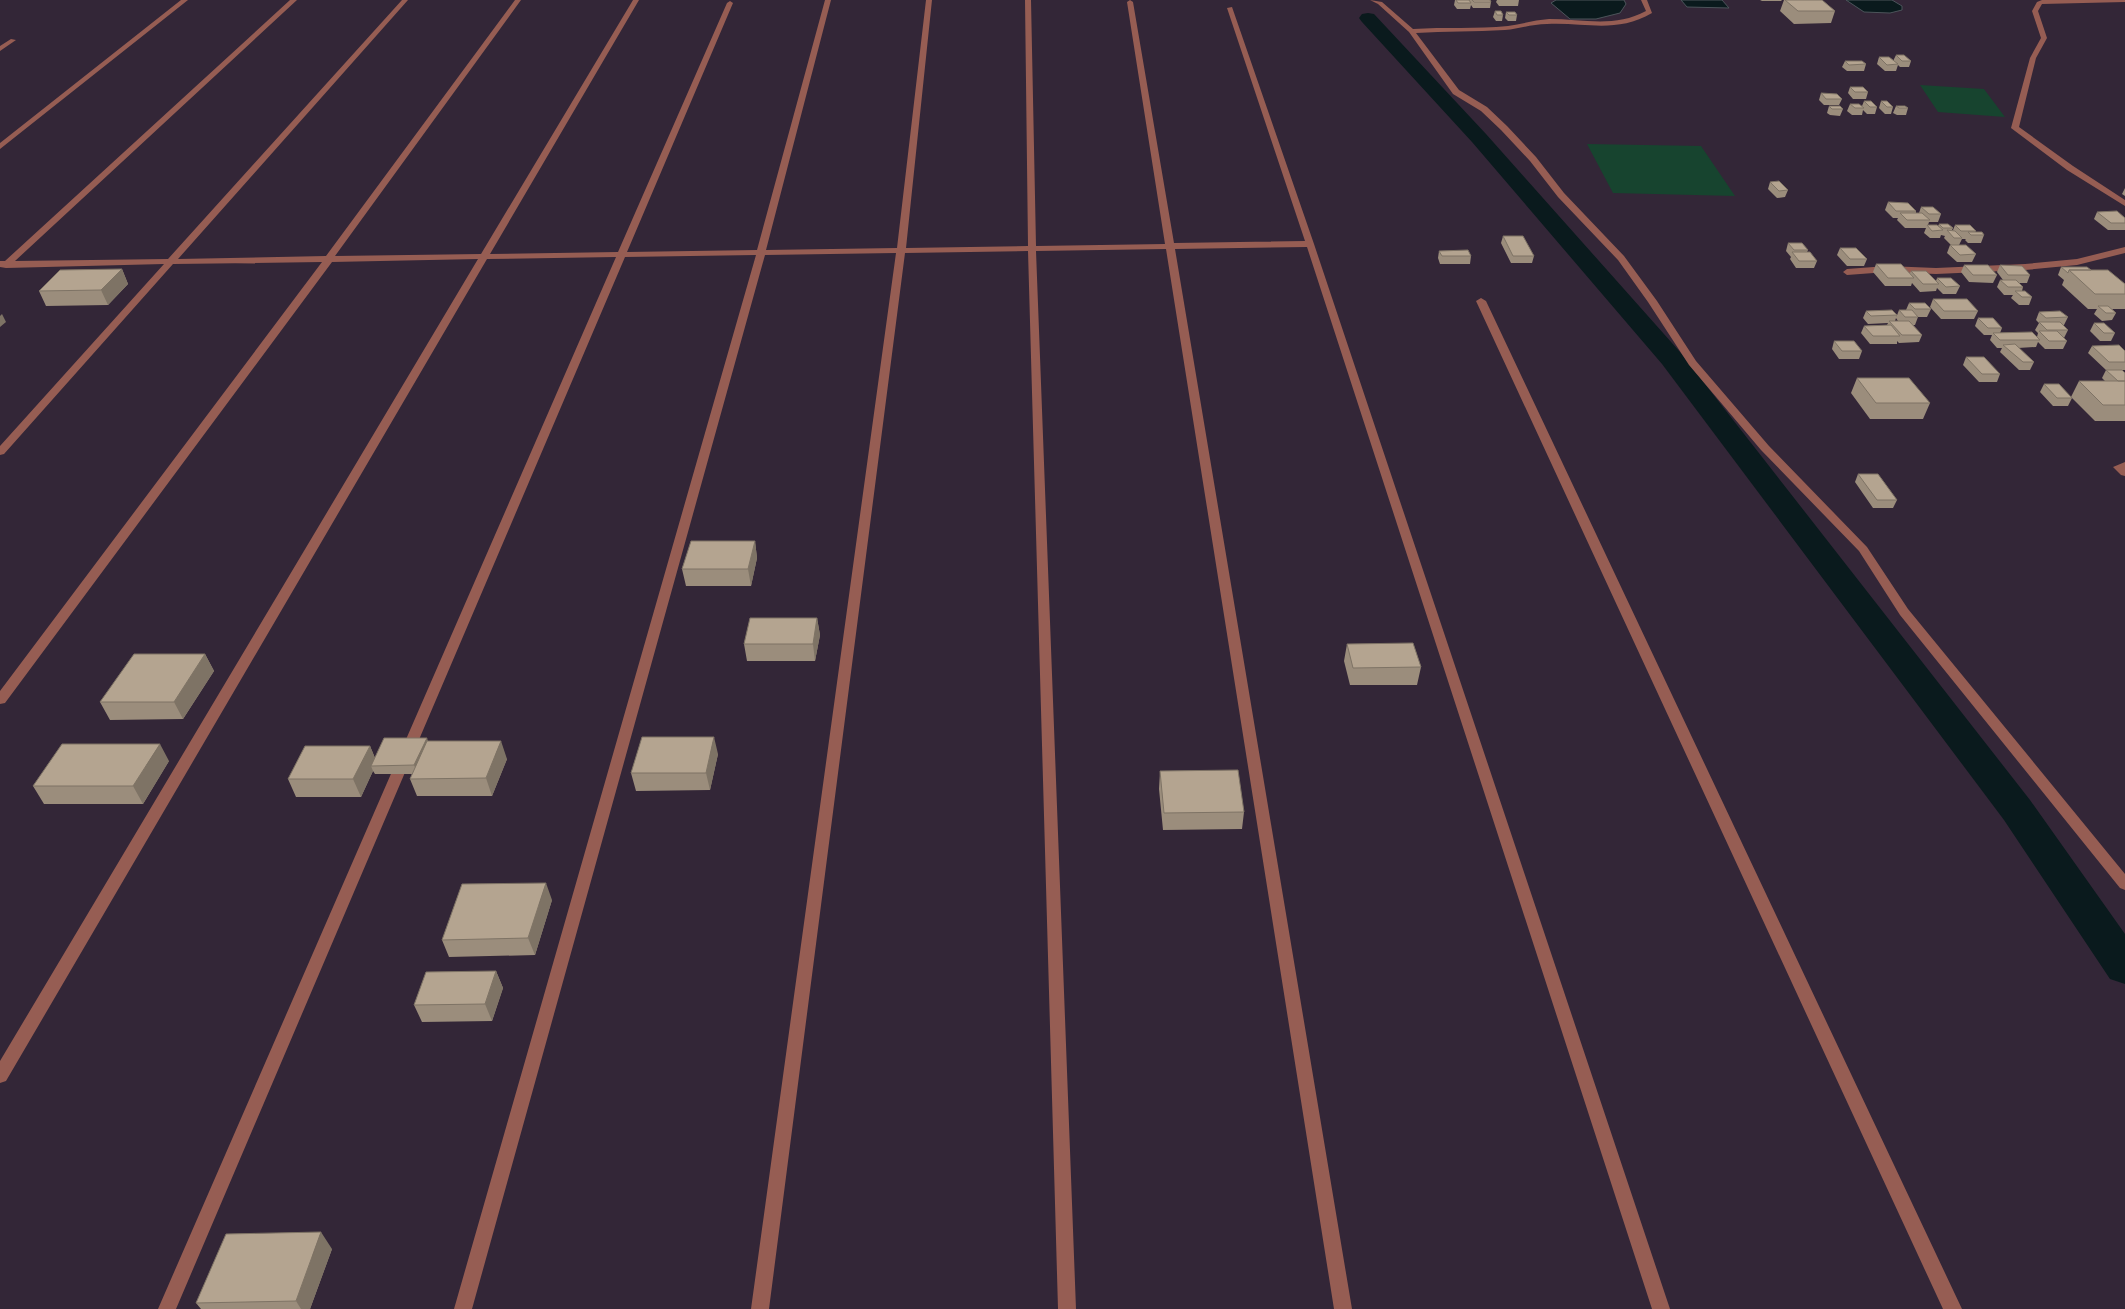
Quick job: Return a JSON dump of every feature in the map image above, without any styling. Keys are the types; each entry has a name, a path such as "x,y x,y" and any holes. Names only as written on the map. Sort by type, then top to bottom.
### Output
{"street":[{"path":"0,147 184,0"},
{"path":"2,266 294,0"},
{"path":"0,452 405,0"},
{"path":"0,700 329,259 518,0"},
{"path":"0,1076 636,0"},
{"path":"463,1309 761,252 828,0"},
{"path":"760,1309 901,250 929,0"},
{"path":"1028,0 1032,248 1066,1309"},
{"path":"1373,0 1380,3 1411,31 1456,92 1484,109 1504,128 1533,159 1561,195 1620,258 1652,302 1692,363 1765,448 1863,549 1904,612 2125,884"},
{"path":"1411,31 1509,28 1536,22 1600,24 1624,22 1642,18 1650,12 1644,0"},
{"path":"2125,0 2045,1 2039,3 2035,11 2044,38 2033,58 2015,128 2070,168 2125,204"},
{"path":"1130,2 1344,1309"},
{"path":"167,1309 730,3"},
{"path":"1230,8 1310,244 1661,1309"},
{"path":"0,49 13,40"},
{"path":"2,266 171,261 1310,244"},
{"path":"1847,272 1887,269 1936,271 2025,267 2077,262 2125,250"},
{"path":"1481,301 1953,1309"},
{"path":"2125,465 2118,467 2125,473"}],"green space":[{"path":"1920,85 1984,89 2005,117 1938,112"},
{"path":"1587,144 1701,146 1735,196 1613,193"}],"shaded area":[{"path":"1556,0 1624,0 1626,4 1620,13 1596,19 1570,19 1551,3"},
{"path":"1681,0 1722,0 1729,8 1687,7"},
{"path":"1846,0 1892,0 1902,6 1902,10 1890,13 1864,12"}],"building":[{"path":"1456,0 1469,0 1471,3 1458,3"},
{"path":"1472,0 1490,0 1491,2 1474,2"},
{"path":"1785,0 1822,0 1835,11 1798,11"},
{"path":"1495,11 1501,11 1503,15 1497,15"},
{"path":"1506,12 1515,12 1517,15 1509,15"},
{"path":"1896,55 1904,55 1911,61 1902,61"},
{"path":"1879,57 1889,57 1898,64 1887,65"},
{"path":"1845,61 1862,61 1866,64 1849,65"},
{"path":"1850,87 1863,87 1868,92 1855,92"},
{"path":"1821,93 1837,94 1842,99 1826,99"},
{"path":"1864,101 1871,101 1877,107 1870,107"},
{"path":"1881,101 1887,101 1893,107 1887,107"},
{"path":"1850,104 1859,104 1864,108 1855,108"},
{"path":"1829,106 1840,106 1843,109 1832,109"},
{"path":"1896,106 1905,106 1908,108 1899,108"},
{"path":"1779,181 1788,190 1779,191 1770,182"},
{"path":"1888,202 1908,203 1916,211 1896,211"},
{"path":"1921,207 1933,207 1941,214 1929,214"},
{"path":"2117,211 2125,218 2125,223 2111,223 2097,212"},
{"path":"1900,213 1922,213 1930,220 1907,220"},
{"path":"1939,224 1948,224 1953,228 1943,228"},
{"path":"1927,225 1937,225 1943,230 1932,231"},
{"path":"1955,225 1970,225 1976,231 1961,231"},
{"path":"1947,230 1955,231 1962,238 1954,238"},
{"path":"1968,232 1982,232 1984,235 1971,235"},
{"path":"1503,236 1523,236 1534,256 1513,256"},
{"path":"1788,243 1802,243 1808,250 1794,250"},
{"path":"1950,245 1966,245 1976,254 1960,255"},
{"path":"1840,248 1856,248 1867,259 1850,259"},
{"path":"1468,250 1471,256 1442,256 1439,251"},
{"path":"1792,252 1810,252 1817,261 1799,261"},
{"path":"1876,264 1901,264 1914,278 1888,278"},
{"path":"1964,265 1988,265 1997,275 1973,275"},
{"path":"2000,265 2022,266 2030,275 2008,275"},
{"path":"2061,267 2087,267 2091,270 2069,270 2068,273"},
{"path":"122,269 101,290 39,291 60,270"},
{"path":"2069,270 2108,270 2125,284 2125,294 2095,294"},
{"path":"1911,271 1926,271 1939,284 1923,284"},
{"path":"1937,278 1951,278 1960,286 1946,287"},
{"path":"2000,280 2016,280 2023,287 2008,287"},
{"path":"2015,291 2025,291 2032,297 2022,297"},
{"path":"1933,299 1967,299 1978,311 1944,311"},
{"path":"1909,303 1925,303 1931,309 1915,309"},
{"path":"2098,306 2108,306 2116,313 2106,313"},
{"path":"1892,310 1897,315 1871,316 1866,311"},
{"path":"1899,310 1912,310 1918,317 1905,317"},
{"path":"2060,311 2068,317 2046,318 2039,312"},
{"path":"1978,318 1993,318 2002,328 1988,328"},
{"path":"1889,321 1909,321 1922,335 1902,335"},
{"path":"2039,322 2060,322 2068,330 2047,330"},
{"path":"2094,323 2104,323 2115,333 2104,333"},
{"path":"1891,325 1900,336 1873,336 1864,326"},
{"path":"2039,331 2057,331 2067,341 2049,341"},
{"path":"2032,332 2040,340 2000,340 1993,333"},
{"path":"1834,341 1854,341 1862,351 1842,351"},
{"path":"2015,344 2034,362 2023,362 2003,345"},
{"path":"2119,345 2125,351 2125,362 2109,362 2092,346"},
{"path":"1966,357 1984,357 2000,374 1982,374"},
{"path":"2106,370 2122,370 2125,373 2125,381 2118,381"},
{"path":"1857,378 1909,378 1930,403 1876,403"},
{"path":"2079,381 2125,381 2125,405 2103,405"},
{"path":"2044,384 2059,384 2072,398 2057,398"},
{"path":"1858,474 1878,474 1897,500 1877,500"},
{"path":"691,541 755,541 748,569 682,569"},
{"path":"750,618 817,618 813,644 744,644"},
{"path":"1413,643 1421,667 1353,668 1347,644"},
{"path":"134,654 205,654 174,702 100,702"},
{"path":"642,737 714,737 706,773 631,773"},
{"path":"384,738 427,738 414,765 371,766"},
{"path":"427,741 501,741 486,778 410,779"},
{"path":"62,744 160,744 133,786 33,786"},
{"path":"305,746 370,746 353,779 288,779"},
{"path":"1238,770 1244,812 1164,813 1160,771"},
{"path":"546,883 528,938 442,940 462,884"},
{"path":"496,971 485,1004 414,1005 426,972"},
{"path":"321,1232 296,1301 196,1303 226,1234"}],"waterway":[{"path":"1368,18 1479,138 1671,358 2017,810 2125,967"}]}
